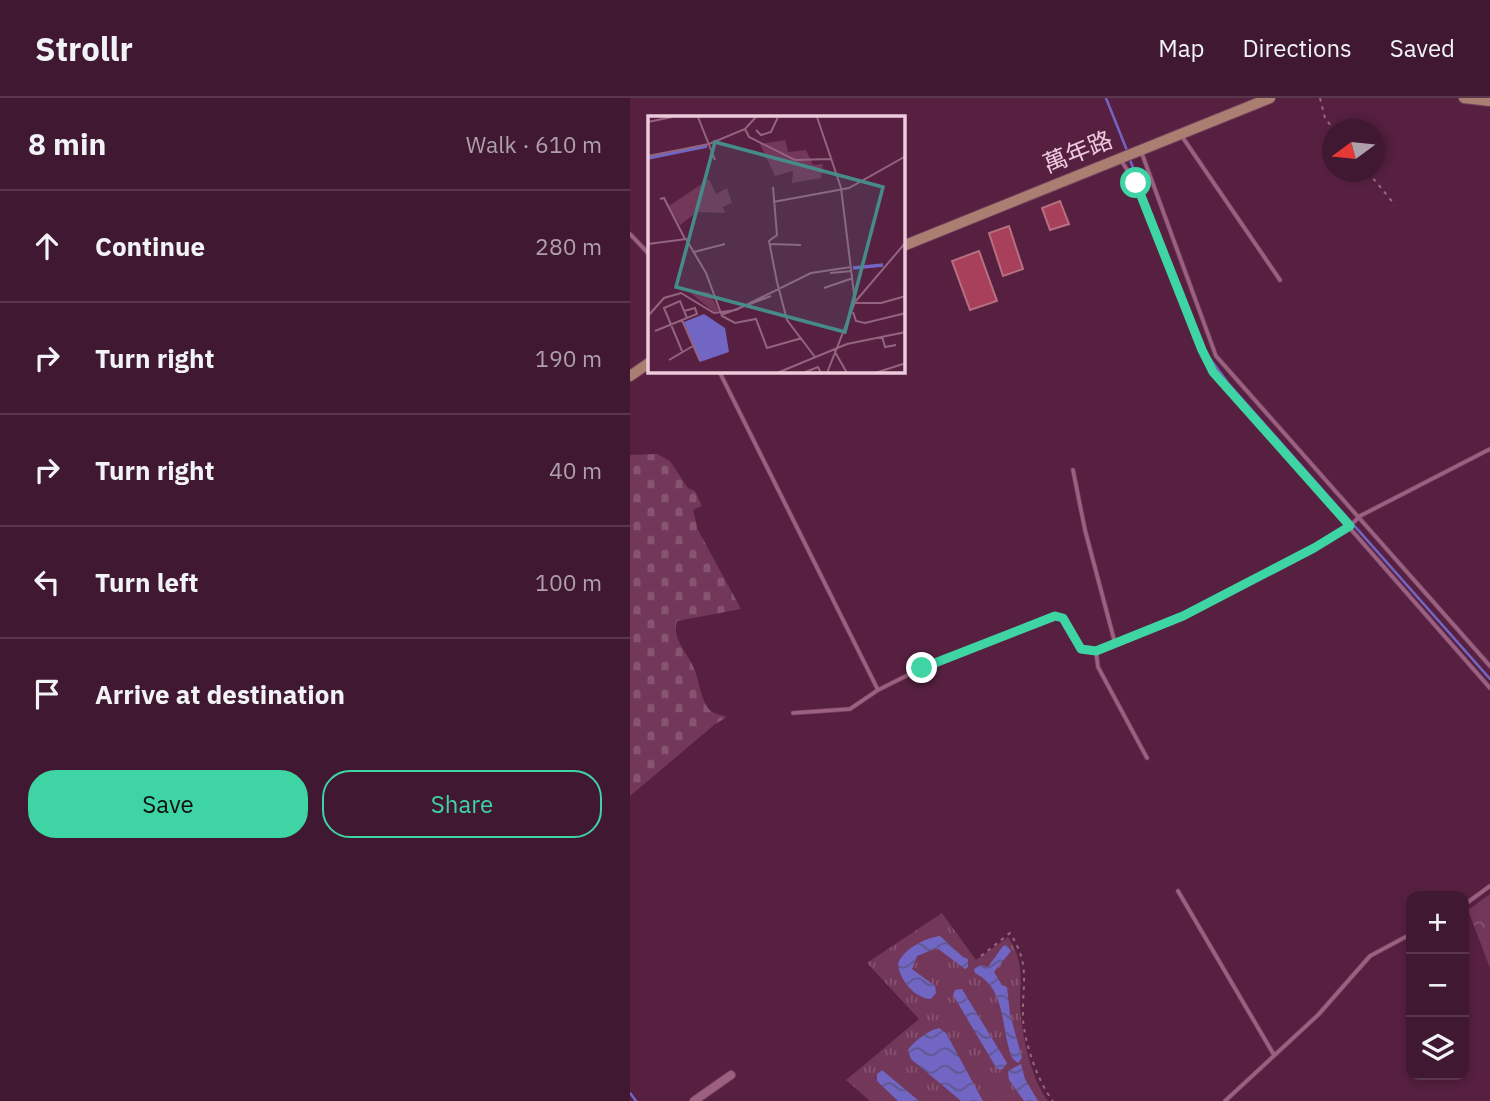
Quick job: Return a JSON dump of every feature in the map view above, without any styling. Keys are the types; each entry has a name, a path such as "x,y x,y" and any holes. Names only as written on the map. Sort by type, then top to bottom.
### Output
{"street":[{"name":"萬年路","path":"905,245 1270,98"},
{"path":"1464,98 1490,102"},
{"path":"630,376 648,364"},
{"path":"694,1101 731,1075"}],"lane":[{"path":"1180,134 1280,280"},
{"path":"1140,149 1216,356 1490,666"},
{"path":"1119,158 1136,183 1213,372 1490,688"},
{"path":"630,234 648,253"},
{"path":"720,373 878,690"},
{"path":"793,713 850,709 878,690 922,668 1055,616 1063,618 1081,649 1096,651 1183,616 1314,548 1350,526 1360,516 1490,449"},
{"path":"1073,470 1115,643"},
{"path":"1096,651 1098,667 1147,758"},
{"path":"1469,901 1490,886"},
{"path":"1178,891 1274,1055"},
{"path":"1225,1101 1318,1015 1370,956 1406,936"}],"path":[{"path":"1320,98 1326,119"},
{"path":"1376,182 1395,205"},
{"path":"981,956 1010,933 1021,950 1024,1025 1031,1055 1045,1091 1052,1101"}],"green space":[{"path":"657,454 670,461 688,488 695,491 702,506 693,510 698,530 741,609 677,621 679,641 693,665 708,708 727,717 630,796 630,455"},
{"path":"1490,894 1490,968 1469,913 1469,909"},
{"path":"942,913 976,960 1008,937 1020,967 1020,1006 1026,1049 1033,1072 1048,1101 870,1101 846,1080 919,1019 867,963"}],"water":[{"path":"940,936 968,959 968,967 965,969 937,948 917,956 912,969 935,986 936,993 931,999 925,998 909,987 901,976 898,964 915,945"},
{"path":"1007,945 1011,951 994,972 1002,985 1007,987 1010,1014 1022,1058 1018,1063 1010,1053 996,995 974,969 981,965 988,967 1003,946"},
{"path":"962,989 1007,1063 1003,1069 997,1069 953,995 955,990"},
{"path":"939,1028 946,1033 983,1101 961,1101 911,1059 908,1050 926,1033"},
{"path":"1021,1064 1025,1079 1038,1101 1024,1101 1009,1080 1008,1071"},
{"path":"882,1070 919,1101 898,1101 877,1081 877,1074"}],"building":[{"path":"1060,201 1069,224 1050,230 1042,208"},
{"path":"1009,226 1023,269 1003,276 989,233"},
{"path":"979,251 997,301 970,310 952,261"}],"waterway":[{"path":"1106,98 1128,153"},
{"path":"1130,160 1206,353 1228,383 1490,679"},
{"path":"630,1093 636,1101"}],"route":[{"path":"922,668 1055,616 1063,618 1081,649 1096,651 1183,616 1314,548 1350,526 1213,372 1136,183"}]}
